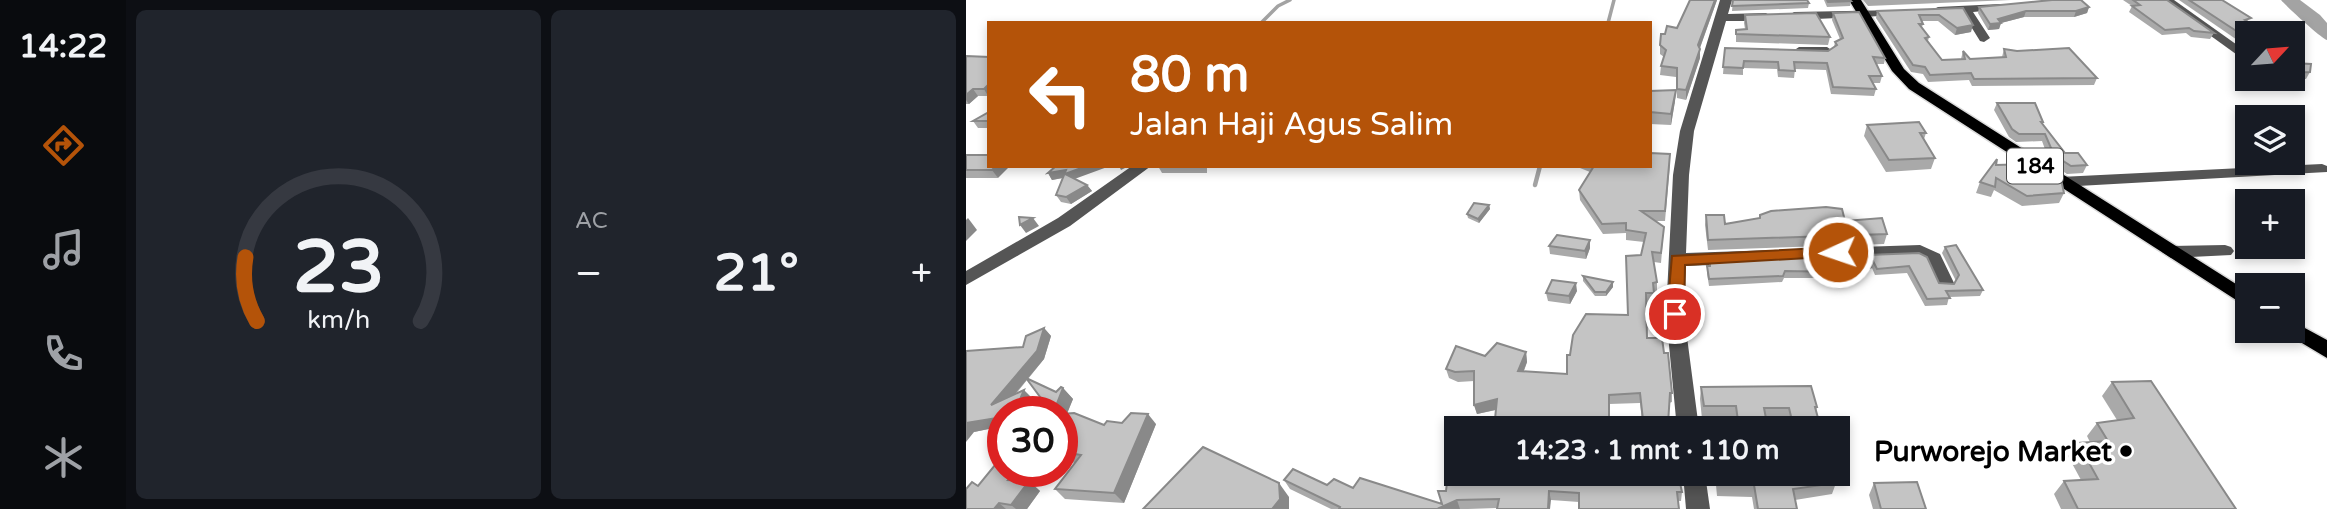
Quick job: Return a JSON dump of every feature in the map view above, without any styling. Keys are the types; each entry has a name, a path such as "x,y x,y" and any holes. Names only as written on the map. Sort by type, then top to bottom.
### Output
{"main road":[{"name":"184","path":"1858,7 1899,71 1914,86 2235,292"},
{"path":"2305,336 2327,350"}],"street":[{"path":"1687,416 1675,314 1684,150 1718,48 1726,0"},
{"path":"2167,0 2235,49"},
{"path":"1721,18 1858,7 1921,12 2008,6"},
{"path":"1965,8 1984,38"},
{"path":"1790,51 1827,51"},
{"path":"966,279 1074,216 1140,168"},
{"path":"2060,182 2322,169"},
{"path":"1678,260 1920,251 1934,258 1945,283"},
{"path":"2171,252 2225,251"},
{"path":"1695,486 1698,509"}],"building":[{"path":"1690,0 1715,0 1698,45 1700,49 1686,90 1677,89 1677,68 1661,66 1666,50 1660,45 1661,34 1665,34 1667,26 1677,28"},
{"path":"1733,0 1807,0 1809,3 1732,6"},
{"path":"1827,0 1850,0 1851,1 1828,2"},
{"path":"2081,0 2089,7 2076,11 2026,11 1998,19 2001,23 1990,24 1979,7"},
{"path":"2133,0 2167,0 2214,33 2189,28 2165,30 2132,6 2140,5"},
{"path":"2189,0 2222,0 2251,18 2247,21 2235,21 2235,30"},
{"path":"1963,8 1973,25 1957,28 1939,15 1919,15 1923,24 1919,24 1929,37 1925,38 1942,60 1965,59 1963,51 1970,59 2006,57 2004,49 2017,51 2069,48 2097,78 1974,79 1971,73 1930,75 1925,67 1913,65 1877,11"},
{"path":"1859,12 1885,58 1873,57 1882,76 1869,76 1876,89 1833,87 1827,63 1794,62 1795,71 1779,70 1778,62 1744,61 1743,68 1723,67 1725,48 1828,51 1837,45 1835,42 1843,38 1833,13"},
{"path":"1816,13 1830,37 1736,34 1736,30 1747,29 1745,15"},
{"path":"966,56 987,57 987,86 984,89 973,89 966,95"},
{"path":"2305,64 2311,64 2310,72 2305,72"},
{"path":"1676,90 1671,114 1652,112 1652,91"},
{"path":"1997,103 2035,103 2041,122 2065,153 2078,153 2087,165 2071,166 2054,155 2045,134 2019,134 2012,129"},
{"path":"987,113 987,121 973,121"},
{"path":"1919,122 1926,133 1920,133 1935,158 1889,160 1867,125"},
{"path":"1652,153 1670,154 1665,211 1641,211 1664,227 1661,253 1652,252 1657,282 1653,283 1654,293 1646,293 1647,338 1662,338 1664,353 1668,353 1672,393 1669,416 1643,416 1640,393 1609,395 1609,416 1495,416 1497,399 1474,405 1474,371 1455,372 1446,369 1456,346 1485,356 1497,343 1526,352 1518,371 1567,374 1567,355 1570,355 1573,335 1586,314 1628,315 1626,256 1641,255 1646,233 1626,230 1626,223 1602,224 1579,190 1593,168 1652,168"},
{"path":"966,155 987,155 987,168 994,168 992,170 966,170"},
{"path":"1997,159 1996,165 2030,164 2038,175 2061,179 2064,193 2027,196 1996,178 1995,187 1980,182"},
{"path":"1054,168 1082,168 1065,174 1087,185 1066,197 1056,195 1066,170 1048,173"},
{"path":"1474,203 1489,205 1478,219 1467,214"},
{"path":"1826,207 1842,209 1845,221 1882,218 1887,234 1708,240 1706,215 1724,215 1725,224 1760,218 1760,215 1771,211"},
{"path":"1019,217 1033,218 1020,225"},
{"path":"1557,235 1590,240 1585,251 1549,246"},
{"path":"1956,245 1983,290 1946,291 1950,298 1927,299 1909,266 1877,269 1873,261 1845,272 1785,271 1783,276 1709,279 1707,266 1710,266 1710,261 1919,253 1927,257 1939,283 1954,284 1959,275 1945,247"},
{"path":"1583,276 1613,282 1606,292 1595,292"},
{"path":"1552,280 1576,283 1569,296 1546,293"},
{"path":"1044,328 1037,351 999,396 987,396 987,420 966,423 966,351 1023,347 1026,336"},
{"path":"1026,378 1056,392 1063,388 1060,396 1039,396"},
{"name":"Purworejo Market","path":"2151,381 2236,509 2078,509 2064,481 2098,479 2078,443 2108,441 2097,423 2134,418 2112,382"},
{"path":"1811,386 1817,416 1791,416 1789,408 1764,408 1766,416 1737,416 1736,406 1704,406 1701,387"},
{"path":"1024,390 1021,396 1011,396"},
{"path":"1131,413 1148,414 1114,493 1055,489 1078,487 1078,459 1081,455 1078,455 1078,415 1104,425 1107,421 1122,423"},
{"path":"1203,447 1279,483 1280,499 1272,509 1143,509"},
{"path":"1293,469 1327,485 1334,479 1353,488 1360,478 1442,504 1438,491 1446,491 1447,486 1681,486 1682,492 1677,492 1679,509 1579,509 1579,493 1549,491 1548,509 1497,509 1499,499 1457,500 1440,509 1339,509 1340,507 1284,480"},
{"path":"987,475 987,487 1024,487 1011,505 999,503 994,509 966,509 966,489 972,482 978,486"},
{"path":"1917,482 1926,509 1881,509 1874,483"},
{"path":"1754,486 1814,486 1793,489 1797,509 1758,509"}],"waterway":[{"path":"1263,21 1278,6 1290,0"},
{"path":"1609,21 1614,0"},
{"path":"2289,0 2314,19 2327,35"},
{"path":"1535,185 1539,168"}],"place":[{"name":"Purworejo Market","path":"2126,451"}],"route":[{"path":"1675,314 1678,260 1838,252"}]}
